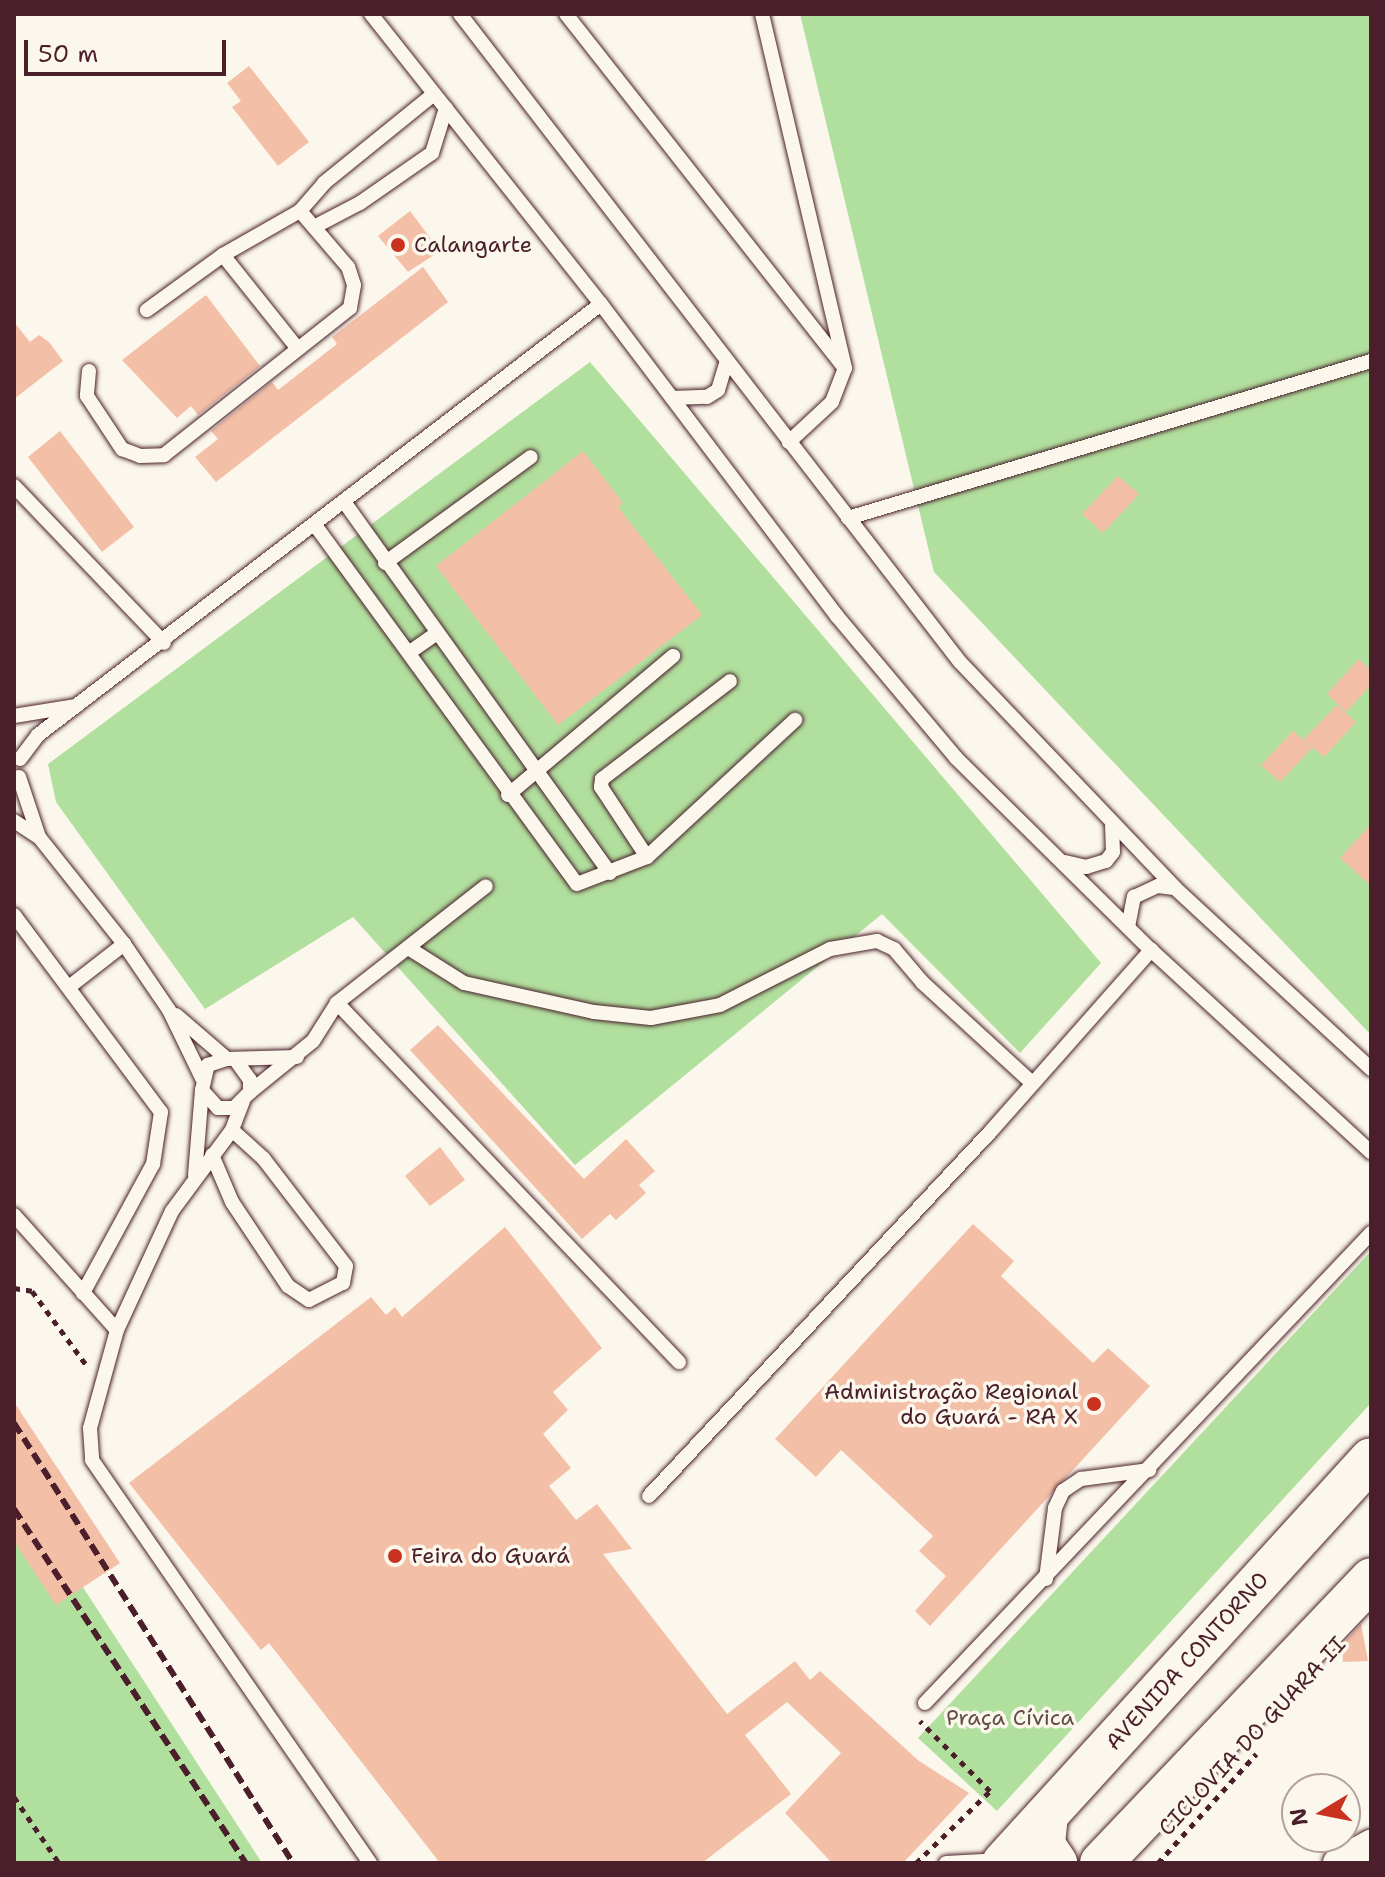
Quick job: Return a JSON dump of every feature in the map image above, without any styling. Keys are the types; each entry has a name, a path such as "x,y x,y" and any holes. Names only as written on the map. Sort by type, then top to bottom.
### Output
{"main road":[{"name":"AVENIDA CONTORNO","path":"1004,1862 1371,1459"},
{"path":"1101,1863 1371,1579"},
{"path":"1047,1815 1044,1845 1056,1863"}],"street":[{"path":"1338,1863 1371,1845"}],"lane":[{"path":"371,14 601,304 876,663 956,758 1151,950 1371,1152"},
{"path":"460,14 960,662 1175,888 1371,1069"},
{"path":"566,14 845,368"},
{"path":"762,14 845,368 832,402 789,442"},
{"path":"147,310 223,255 300,211 324,183 434,94"},
{"path":"314,227 360,203 432,153 446,108"},
{"path":"89,371 87,396 122,449 140,456 164,455 350,308 354,296 348,267 300,211"},
{"path":"223,255 298,349"},
{"path":"20,759 38,735 164,643 601,304"},
{"path":"672,398 707,397 718,390 727,361"},
{"path":"848,518 1371,361"},
{"path":"385,563 531,457"},
{"path":"14,486 164,643"},
{"path":"345,503 385,563 610,873"},
{"path":"315,525 410,652 508,795 577,884 647,857 795,720"},
{"path":"410,652 437,633"},
{"path":"508,795 673,656"},
{"path":"647,857 601,787 602,779 730,681"},
{"path":"14,716 80,705"},
{"path":"14,744 20,759 17,782 39,837 124,944 169,1010 202,1084 218,1108 247,1096 297,1057 337,1003 410,949 486,886"},
{"path":"14,821 39,837"},
{"path":"1065,862 1086,867 1106,861 1113,852 1112,825"},
{"path":"1128,927 1134,897 1158,886 1175,888"},
{"path":"14,915 156,1101 163,1119 153,1164 83,1293"},
{"path":"410,949 464,983 594,1012 651,1018 720,1005 830,949 877,941 894,949 923,983 1032,1083"},
{"path":"69,987 124,944"},
{"path":"649,1496 1032,1083 1151,950"},
{"path":"337,1003 679,1362"},
{"path":"169,1010 232,1061 250,1080 247,1096 232,1130 172,1211 117,1330 101,1385 90,1445 100,1477 370,1863"},
{"path":"195,1176 202,1084 208,1065 297,1057"},
{"path":"212,1155 232,1202 288,1286 309,1300 343,1283 346,1266 264,1159 232,1130"},
{"path":"14,1215 117,1330"},
{"path":"925,1703 1046,1579 1371,1233"},
{"path":"1046,1579 1055,1508 1063,1491 1081,1479 1149,1470"},
{"path":"946,1863 1004,1862"}],"path":[{"path":"14,1288 32,1291 101,1385"},
{"path":"908,1709 990,1791 916,1863"},
{"name":"CICLOVIA DO GUARA II","path":"1158,1863 1258,1751"},
{"path":"14,1797 59,1863"}],"green space":[{"path":"800,14 1371,14 1371,1035 934,572"},
{"path":"590,362 1101,963 1020,1053 882,914 575,1165 353,917 205,1009 56,802 48,764"},
{"name":"Praça Cívica","path":"1371,1251 1371,1403 997,1811 918,1738"},
{"path":"14,1481 262,1863 14,1863"}],"building":[{"path":"249,66 309,142 278,166 232,107 241,101 227,83"},
{"path":"410,211 440,251 408,272 378,236"},
{"path":"423,267 448,302 216,482 195,457 218,439 211,431 272,382 278,390 337,344 332,337"},
{"path":"206,295 260,366 198,415 191,406 177,418 122,360"},
{"path":"14,322 30,342 39,335 49,342 63,361 14,399"},
{"path":"60,431 134,527 102,552 28,457"},
{"path":"583,451 623,503 618,507 702,615 558,725 436,566"},
{"path":"1118,476 1139,494 1103,533 1082,514"},
{"path":"1359,659 1371,670 1371,685 1346,712 1327,694"},
{"path":"1337,705 1356,722 1324,757 1303,740"},
{"path":"1293,731 1312,748 1280,782 1261,765"},
{"path":"1371,824 1371,886 1340,858"},
{"path":"438,1025 584,1179 626,1139 655,1171 639,1185 646,1193 616,1220 610,1214 582,1239 410,1050"},
{"path":"440,1147 465,1180 430,1206 405,1176"},
{"name":"Administração Regional do Guará - RA X","path":"973,1224 1014,1261 1001,1276 1093,1363 1108,1348 1150,1386 930,1626 915,1611 946,1576 919,1551 933,1536 841,1450 816,1477 775,1439"},
{"name":"Feira do Guará","path":"505,1227 602,1348 553,1392 568,1410 543,1434 571,1468 549,1486 576,1520 597,1504 632,1549 603,1554 727,1714 795,1661 810,1680 820,1671 919,1761 969,1793 903,1863 832,1863 785,1813 841,1753 787,1702 745,1735 791,1794 702,1863 440,1863 269,1643 261,1650 129,1483 371,1297 386,1315 395,1307 402,1317"},
{"path":"14,1402 120,1563 56,1605 14,1541"},
{"path":"1361,1624 1368,1661 1343,1662 1342,1645"}],"railway":[{"path":"14,1423 293,1863"},
{"path":"14,1509 246,1863"}],"place":[{"name":"Calangarte","path":"398,245"},
{"name":"Administração Regional do Guará - RA X","path":"1094,1404"},
{"name":"Feira do Guará","path":"395,1556"}]}
